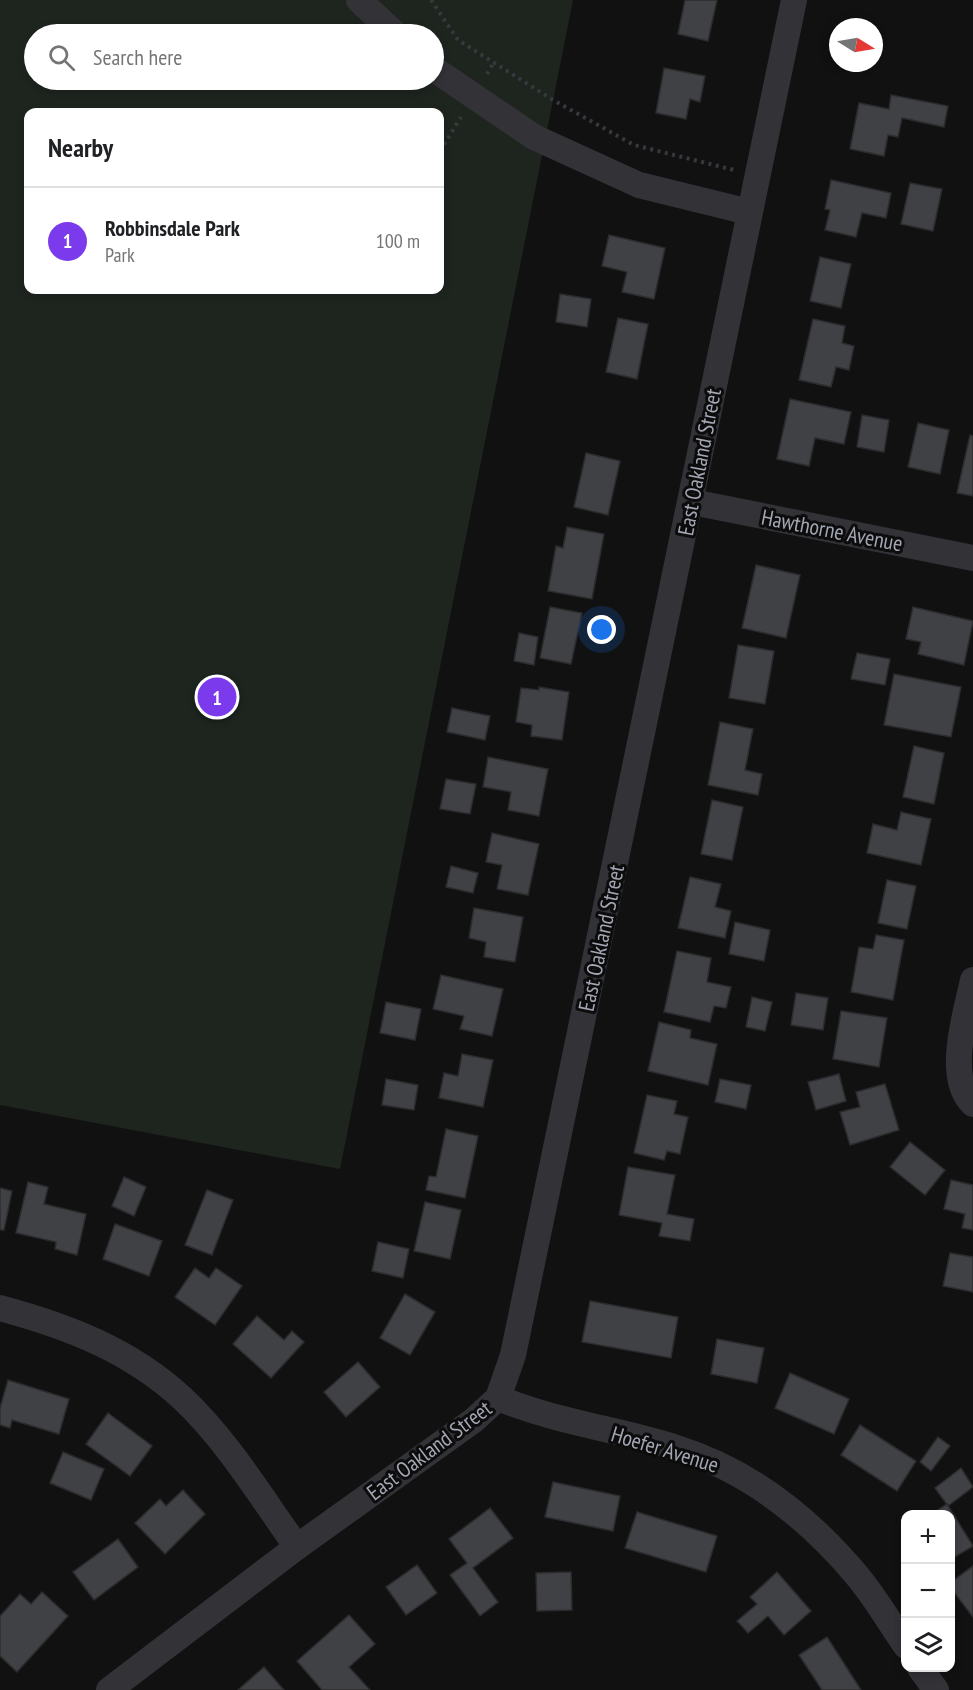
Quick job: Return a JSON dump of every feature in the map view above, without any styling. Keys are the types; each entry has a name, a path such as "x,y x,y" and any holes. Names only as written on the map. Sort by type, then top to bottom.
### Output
{"street":[{"path":"358,0 384,24"},
{"name":"East Oakland Street","path":"109,1690 297,1547 474,1420 498,1398 516,1343 692,502 756,176 794,0"},
{"path":"444,76 534,137 639,185 749,212"},
{"name":"Hawthorne Avenue","path":"692,502 973,558"},
{"path":"970,1101 958,1067 962,1030 973,980"},
{"path":"0,1308 48,1321 89,1337 141,1365 182,1399 211,1431 297,1547"},
{"name":"Hoefer Avenue","path":"498,1398 531,1412 676,1448 722,1465 768,1492 813,1529 860,1579 901,1639"},
{"path":"924,1672 936,1690"}],"path":[{"path":"431,0 458,39 553,100 634,145 756,176"}],"shaded area":[{"path":"0,0 573,0 340,1169 0,1105"}],"building":[{"path":"685,0 717,0 708,41 678,34"},
{"path":"664,68 705,76 700,102 690,99 686,119 656,113"},
{"path":"891,95 948,106 944,127 902,118 898,137 888,135 884,156 850,149 859,103 889,109"},
{"path":"831,180 891,193 886,218 862,213 856,237 825,230 830,210 825,209"},
{"path":"910,183 942,189 933,231 901,224"},
{"path":"609,235 665,248 654,299 622,292 627,272 602,266"},
{"path":"820,257 851,264 841,308 810,301"},
{"path":"560,294 591,299 587,327 556,322"},
{"path":"618,318 648,324 637,379 606,372"},
{"path":"813,319 845,326 842,343 854,346 849,370 836,367 831,387 799,380"},
{"path":"790,399 851,412 844,444 815,438 809,466 777,459"},
{"path":"862,415 889,420 884,452 857,447"},
{"path":"918,423 949,430 940,474 908,467"},
{"path":"970,435 973,436 973,496 957,493"},
{"path":"586,453 620,461 608,515 574,507"},
{"path":"567,527 604,534 592,599 548,591 556,546 563,548"},
{"path":"756,565 800,575 786,638 742,628"},
{"path":"550,607 582,613 571,664 540,658"},
{"path":"913,607 973,621 964,665 918,654 921,642 906,639"},
{"path":"519,633 538,637 534,665 514,661"},
{"path":"738,645 774,651 765,704 729,698"},
{"path":"857,653 890,659 885,685 851,679"},
{"path":"894,674 961,687 951,737 884,725"},
{"path":"539,687 569,692 562,740 531,736 532,725 516,722 521,688 539,690"},
{"path":"452,708 490,716 485,740 447,732"},
{"path":"720,722 753,729 745,770 762,774 758,795 708,785"},
{"path":"914,746 944,753 934,804 903,797"},
{"path":"488,757 548,769 539,816 508,810 511,792 483,787"},
{"path":"446,779 476,784 470,814 440,809"},
{"path":"712,800 743,807 732,860 701,854"},
{"path":"901,812 931,819 921,865 867,853 873,824 897,830"},
{"path":"492,833 539,844 528,895 497,889 502,865 486,862"},
{"path":"451,866 478,873 473,893 446,887"},
{"path":"690,877 721,884 715,907 731,911 725,938 678,928"},
{"path":"887,880 916,886 907,929 878,923"},
{"path":"474,908 523,917 515,962 484,957 486,942 469,938"},
{"path":"735,922 770,930 764,961 729,954"},
{"path":"876,935 904,940 893,1000 851,992 859,947 873,949"},
{"path":"677,951 711,958 707,982 731,987 726,1008 714,1006 710,1022 664,1012"},
{"path":"441,975 503,989 492,1036 460,1029 464,1016 433,1009"},
{"path":"796,993 828,998 823,1030 791,1025"},
{"path":"752,997 772,1002 765,1031 746,1027"},
{"path":"386,1002 421,1009 415,1040 380,1033"},
{"path":"841,1011 887,1018 879,1067 833,1059"},
{"path":"659,1022 691,1030 690,1038 717,1044 708,1085 648,1071"},
{"path":"462,1054 493,1060 483,1107 439,1098 444,1073 458,1076"},
{"path":"839,1074 846,1101 816,1110 808,1082"},
{"path":"386,1079 418,1085 414,1110 382,1105"},
{"path":"720,1079 751,1085 746,1109 715,1102"},
{"path":"885,1084 899,1130 850,1145 840,1112 860,1107 856,1092"},
{"path":"647,1095 677,1101 674,1114 688,1117 680,1154 667,1151 664,1160 634,1153"},
{"path":"446,1129 478,1136 465,1198 426,1190 429,1176 436,1177"},
{"path":"910,1142 945,1170 925,1195 890,1167"},
{"path":"628,1167 675,1175 667,1214 694,1219 690,1241 659,1236 662,1223 619,1215"},
{"path":"124,1177 146,1187 134,1216 112,1206"},
{"path":"951,1180 973,1185 973,1230 962,1228 965,1214 944,1209"},
{"path":"28,1182 48,1187 44,1204 86,1214 77,1255 55,1249 56,1242 16,1233"},
{"path":"0,1188 12,1191 4,1230 0,1230"},
{"path":"207,1190 233,1200 212,1255 185,1245"},
{"path":"425,1202 461,1210 450,1259 414,1251"},
{"path":"115,1224 162,1241 149,1276 103,1259"},
{"path":"378,1242 409,1249 403,1278 372,1271"},
{"path":"950,1253 973,1257 973,1292 943,1286"},
{"path":"195,1268 209,1278 216,1268 242,1286 215,1325 175,1297"},
{"path":"405,1294 435,1312 410,1355 380,1338"},
{"path":"590,1301 678,1317 671,1358 582,1342"},
{"path":"257,1316 284,1340 292,1331 304,1342 271,1378 233,1344"},
{"path":"717,1339 764,1348 757,1383 711,1374"},
{"path":"358,1362 380,1387 346,1417 324,1392"},
{"path":"790,1373 849,1399 834,1434 775,1408"},
{"path":"8,1380 69,1399 59,1434 12,1420 10,1428 0,1425 0,1408"},
{"path":"108,1413 152,1446 130,1476 86,1444"},
{"path":"860,1425 916,1461 897,1491 841,1455"},
{"path":"938,1437 950,1446 931,1471 920,1462"},
{"path":"63,1452 104,1469 91,1500 50,1483"},
{"path":"961,1468 973,1487 948,1506 935,1488"},
{"path":"553,1482 620,1496 613,1531 545,1517"},
{"path":"183,1490 205,1514 165,1554 135,1523 160,1499 166,1506"},
{"path":"947,1504 951,1510 937,1510"},
{"path":"490,1508 513,1538 473,1568 498,1602 480,1616 450,1575 467,1563 449,1539"},
{"path":"637,1512 717,1536 706,1572 625,1548"},
{"path":"955,1517 973,1546 955,1557"},
{"path":"118,1539 138,1567 94,1600 73,1572"},
{"path":"417,1565 437,1593 406,1615 386,1587"},
{"path":"973,1566 973,1617 955,1594 955,1579"},
{"path":"571,1572 572,1610 537,1611 536,1573"},
{"path":"777,1572 811,1611 784,1635 768,1616 748,1633 737,1621 757,1604 750,1597"},
{"path":"42,1592 68,1616 17,1672 0,1656 0,1616 20,1594 31,1604"},
{"path":"349,1615 375,1644 349,1667 370,1690 322,1690 297,1661"},
{"path":"827,1637 861,1690 822,1690 799,1655"},
{"path":"264,1667 284,1690 238,1690"}],"place":[{"name":"Robbinsdale Park","path":"217,697"}]}
